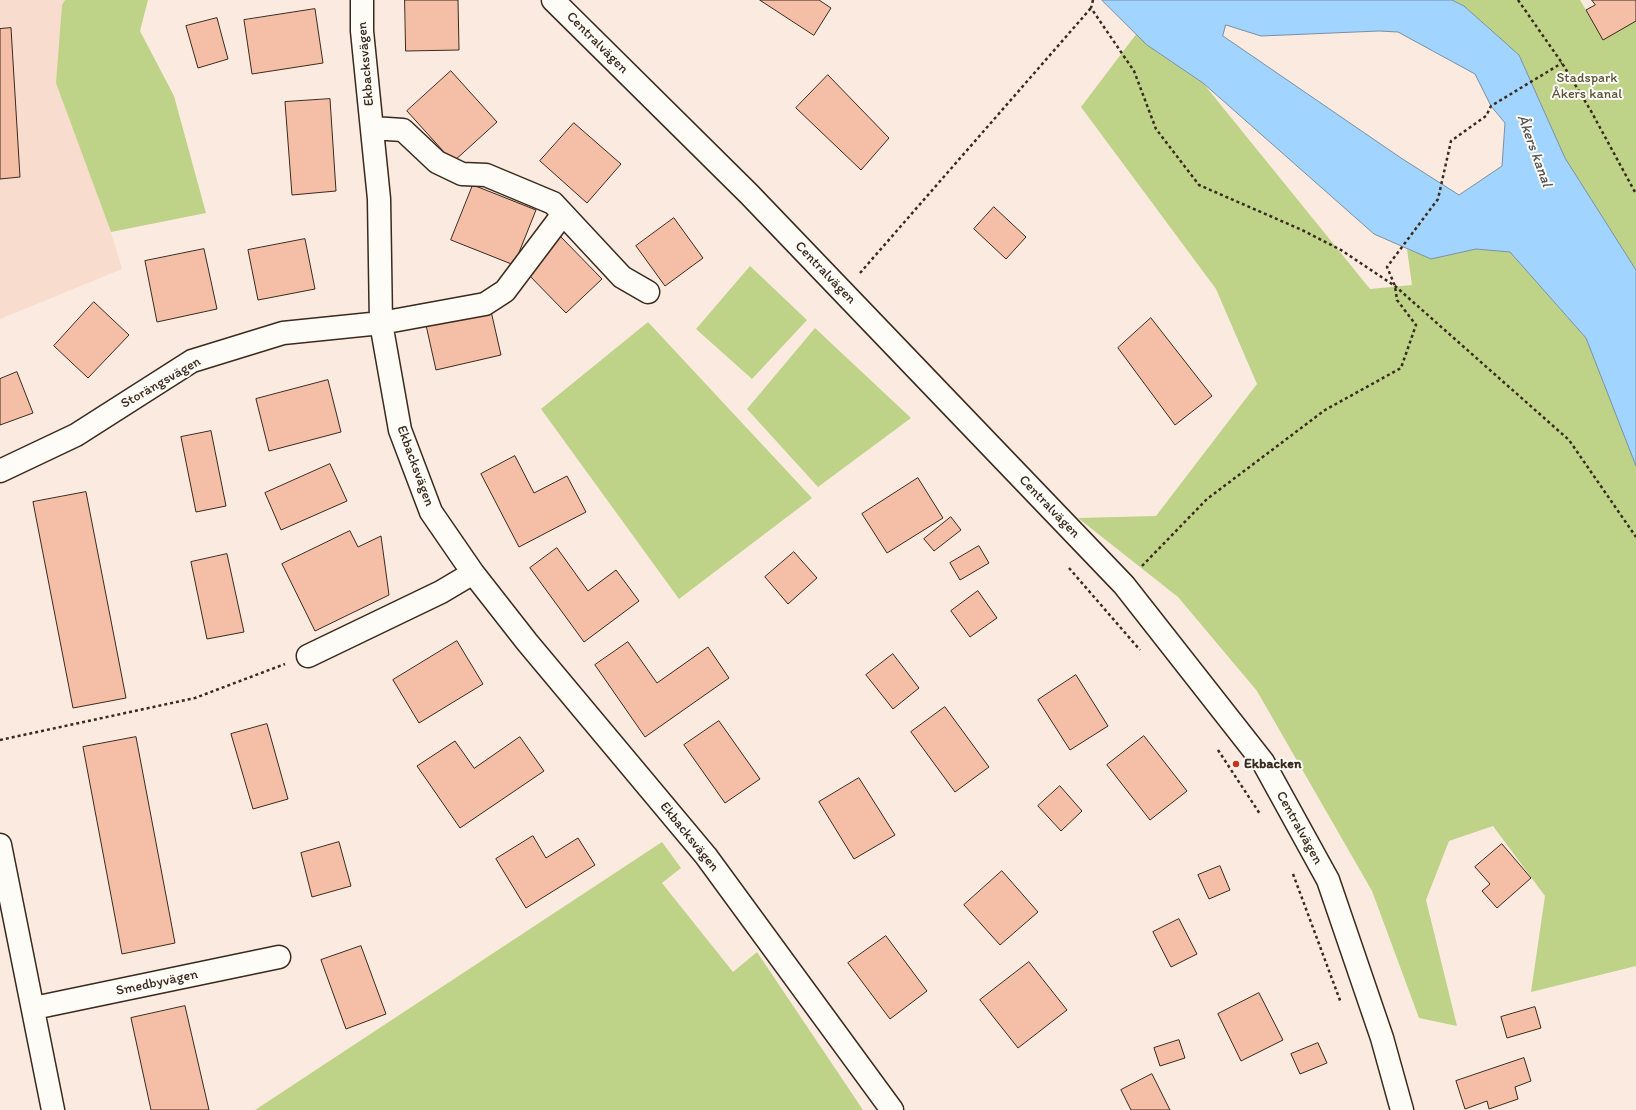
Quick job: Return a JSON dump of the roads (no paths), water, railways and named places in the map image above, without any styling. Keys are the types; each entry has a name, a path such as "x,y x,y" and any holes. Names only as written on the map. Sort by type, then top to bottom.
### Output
{"street":[{"name":"Ekbacksvägen","path":"362,0 362,31 379,199 381,323 400,430 431,512 473,573 532,648 706,856 892,1110"},
{"name":"Centralvägen","path":"553,0 749,194 1124,585 1263,762 1328,880 1382,1038 1402,1110"},
{"path":"372,128 403,130 437,162 462,174 486,175 553,203 622,277 648,292"},
{"path":"381,323 485,304 505,291 563,214"},
{"name":"Storängsvägen","path":"0,471 76,435 192,361 283,332 381,323"},
{"path":"308,656 441,592 473,573"},
{"path":"0,845 34,1008 53,1110"},
{"name":"Smedbyvägen","path":"34,1008 279,957"}],"water":[{"name":"Åkers kanal","path":"1102,0 1452,0 1464,6 1519,55 1565,158 1636,270 1636,466 1586,338 1510,252 1476,249 1431,259 1374,234 1203,83 1147,45","holes":["1226,25 1261,36 1379,31 1398,32 1475,74 1491,106 1505,123 1502,166 1459,195 1401,158 1223,36"]}],"place":[{"name":"Ekbacken","path":"1236,764"}],"park label":[{"name":"Stadspark Åkers kanal","path":"1587,86"}]}
